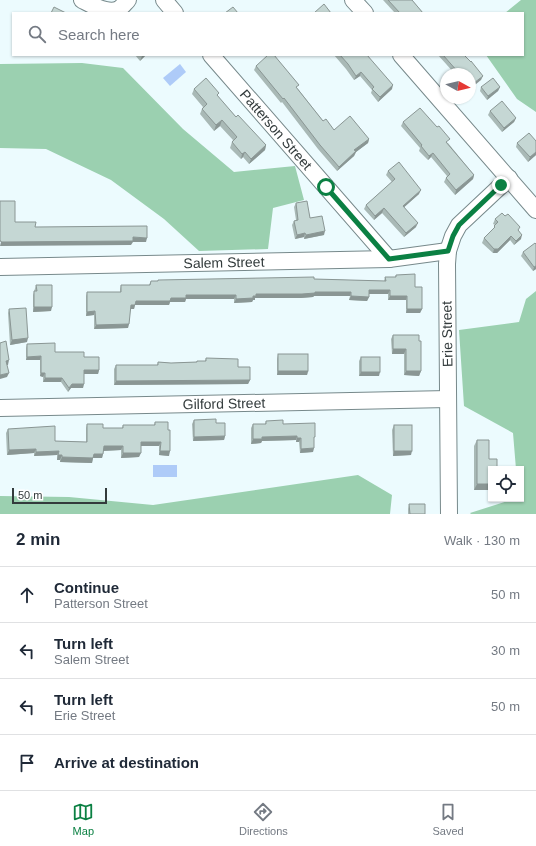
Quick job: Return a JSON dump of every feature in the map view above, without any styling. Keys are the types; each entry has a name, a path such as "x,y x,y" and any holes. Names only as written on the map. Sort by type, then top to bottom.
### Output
{"street":[{"path":"82,0 110,11 124,4"},
{"path":"164,0 174,12"},
{"path":"353,0 364,12"},
{"name":"Patterson Street","path":"213,56 389,259"},
{"path":"402,56 536,210"},
{"name":"Erie Street","path":"449,514 448,251 453,236 459,225 509,178"},
{"name":"Salem Street","path":"0,266 389,259 448,251"},
{"name":"Gilford Street","path":"0,408 448,399"}],"green space":[{"path":"521,0 536,0 536,112 517,99 487,56 524,56 524,12 506,12"},
{"path":"82,63 123,68 183,129 234,172 295,166 304,200 273,208 268,249 199,251 164,219 111,180 46,149 0,148 0,64"},
{"path":"536,291 536,514 471,514 470,513 505,502 524,502 524,466 516,466 513,433 464,406 459,330 519,322 526,299"},
{"path":"358,475 392,495 390,514 0,514 0,496 69,497 153,505"}],"water":[{"path":"180,64 186,72 170,86 163,78"},
{"path":"153,465 177,465 177,477 153,477"}],"building":[{"path":"388,0 412,0 422,12 399,12"},
{"path":"324,4 330,12 315,12"},
{"path":"54,7 64,12 52,12"},
{"path":"233,7 237,12 226,12"},
{"path":"267,56 275,56 299,85 296,87 323,121 326,119 334,130 350,116 369,139 354,150 356,151 339,167 284,98 283,99 256,66"},
{"path":"341,56 368,56 393,85 380,97 372,89 374,87 361,72 356,76"},
{"path":"444,56 465,56 471,61 483,76 476,81 476,68 454,68"},
{"path":"206,78 219,93 217,95 236,117 238,115 266,145 251,159 245,152 242,154 232,142 237,137 222,120 216,125 202,109 207,104 194,89"},
{"path":"493,78 500,87 488,96 481,87"},
{"path":"502,101 516,118 504,128 490,111"},
{"path":"420,108 450,139 446,142 474,175 456,190 446,178 450,174 433,153 429,156 403,122"},
{"path":"529,133 536,141 536,152 530,157 517,143"},
{"path":"399,162 421,190 403,206 418,223 406,233 384,208 375,216 366,205 395,179 388,171"},
{"path":"0,201 15,201 15,222 36,222 35,227 147,226 147,238 133,237 133,241 1,242"},
{"path":"307,201 310,218 322,216 325,231 306,235 305,233 297,235 294,221 298,220 296,203"},
{"path":"502,213 505,216 508,214 520,227 518,230 522,235 516,241 511,236 498,249 494,249 484,238 495,227 494,226 498,222 495,219"},
{"path":"535,243 536,266 534,267 523,252"},
{"path":"415,274 415,287 422,287 422,309 407,309 407,296 390,296 390,290 369,290 369,297 351,296 351,292 315,292 302,294 256,294 253,298 236,299 236,295 186,295 186,298 171,298 170,301 136,301 135,305 131,305 129,324 96,325 95,311 87,312 87,292 121,292 121,285 150,285 151,281 158,280 314,277 314,279 386,281 385,277"},
{"path":"36,285 52,285 52,307 34,307 34,291 37,291"},
{"path":"26,308 28,338 12,340 9,309"},
{"path":"393,335 419,335 419,341 421,341 421,371 406,371 406,349 393,349"},
{"path":"6,341 9,360 6,361 9,373 0,375 0,343"},
{"path":"55,343 55,352 84,352 84,357 99,357 99,370 84,370 84,384 72,384 69,388 62,378 45,378 45,373 41,373 41,356 27,357 27,344"},
{"path":"278,354 308,354 308,371 278,371"},
{"path":"361,357 380,357 380,372 361,372"},
{"path":"206,358 238,359 238,367 250,367 250,380 116,381 116,365 158,365 158,362 197,362 206,361"},
{"path":"216,419 216,423 225,423 225,436 194,437 194,420"},
{"path":"283,420 283,424 315,423 314,448 301,449 301,438 297,438 297,436 262,437 262,439 253,439 253,424 266,424 266,421"},
{"path":"155,422 168,422 168,430 170,430 170,451 160,451 161,442 141,442 141,453 123,453 123,446 104,446 103,454 94,454 93,458 62,457 62,455 58,455 59,451 36,452 36,449 9,450 8,429 55,426 55,441 87,442 87,424 103,424 103,428 123,428 123,425 155,425"},
{"path":"394,425 412,425 412,451 394,451"},
{"path":"477,440 489,440 489,459 497,459 497,466 488,466 488,484 477,484"},
{"path":"409,504 425,504 425,514 410,514"}],"route":[{"path":"326,187 389,259 448,251 453,236 459,225 501,185"}]}
